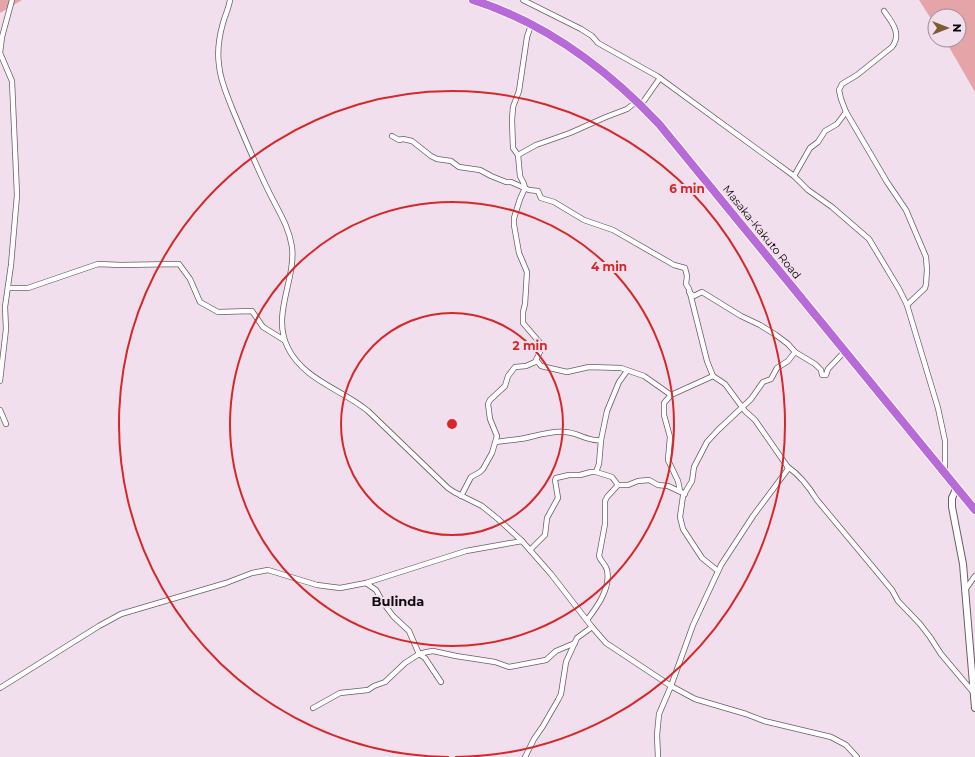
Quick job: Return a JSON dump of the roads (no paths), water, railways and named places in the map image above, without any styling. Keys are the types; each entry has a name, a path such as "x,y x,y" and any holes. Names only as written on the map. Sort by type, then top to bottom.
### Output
{"highway":[{"name":"Masaka-Kakuto Road","path":"473,0 492,6 531,25 580,54 607,74 639,103 664,130 975,510"}],"street":[{"path":"0,381 6,329 5,307 17,195 12,81 0,53 2,38 12,0"},
{"path":"230,0 219,37 219,71 246,143 270,194 285,220 291,240 292,265 282,321 284,340 291,354 318,380 368,410 448,488 475,502 490,512 522,541 563,588 600,637 614,650 671,686 695,699 746,714 770,723 831,737 846,745 857,757"},
{"path":"523,0 581,29 592,36 598,43 640,65 660,78 794,176 808,190 832,207 869,239 891,273 907,305 940,416 945,441 945,473"},
{"path":"884,11 896,27 895,43 858,75 842,84 839,90 846,112 887,182 906,210 926,257 927,270 925,288 907,305"},
{"path":"461,496 471,477 483,469 496,442 496,432 490,419 488,409 490,400 505,386 507,378 512,370 515,367 526,366 535,362 542,348 541,344 523,323 523,312 526,304 527,272 519,253 514,225 514,218 520,198 525,188 520,176 518,155 513,148 512,120 519,91 527,37 531,25"},
{"path":"518,155 536,145 570,133 639,103 660,78"},
{"path":"794,176 808,151 818,142 825,131 837,124 846,112"},
{"path":"392,136 399,140 404,139 412,141 437,159 451,161 459,167 480,170 506,182 511,182 529,190 538,191 541,198 554,202 584,220 613,230 674,265 685,268 687,276 686,284 707,361 713,376 725,384 742,407 755,420 788,468 798,474 809,487 817,500 892,590 898,601 920,624 941,654 974,692"},
{"path":"8,288 28,288 98,264 179,264 190,279 200,302 218,312 252,311 263,327 284,340"},
{"path":"689,292 694,296 704,293 760,325 788,344 795,352 815,364 821,370 821,374 827,374 828,369 845,351"},
{"path":"683,492 692,481 694,467 707,442 752,399 763,382 771,379 777,368 788,361 795,352"},
{"path":"535,362 538,362 541,366 567,372 589,367 615,367 644,376 672,395"},
{"path":"596,472 599,464 600,440 607,411 615,388 627,371"},
{"path":"713,376 672,395 664,403 664,415 670,437 668,460 683,492 681,524 702,558 718,571"},
{"path":"0,410 6,424"},
{"path":"496,442 530,437 539,434 565,432 574,432 593,441 600,440"},
{"path":"658,757 657,734 659,714 671,686 687,638 718,571 753,516 788,468"},
{"path":"530,550 545,535 547,518 558,498 555,479 569,475 580,476 596,472 612,477 618,485"},
{"path":"587,620 600,602 606,585 607,571 601,562 599,553 605,524 605,501 607,497 618,485 632,484 638,481 646,480 683,492"},
{"path":"957,487 952,498 952,507 963,564 975,708"},
{"path":"0,688 99,626 122,614 226,583 260,571 268,570 327,587 340,588 366,583 466,551 522,541"},
{"path":"965,590 975,576"},
{"path":"366,583 376,590 393,616 409,631 419,654 425,658 440,682"},
{"path":"525,757 534,739 558,700 566,662 577,638 592,627"},
{"path":"314,708 340,693 368,690 385,682 406,663 419,654 433,651 495,662 509,667 546,660 556,650 575,643"}],"district":[{"name":"Bulinda","path":"398,601"}]}
